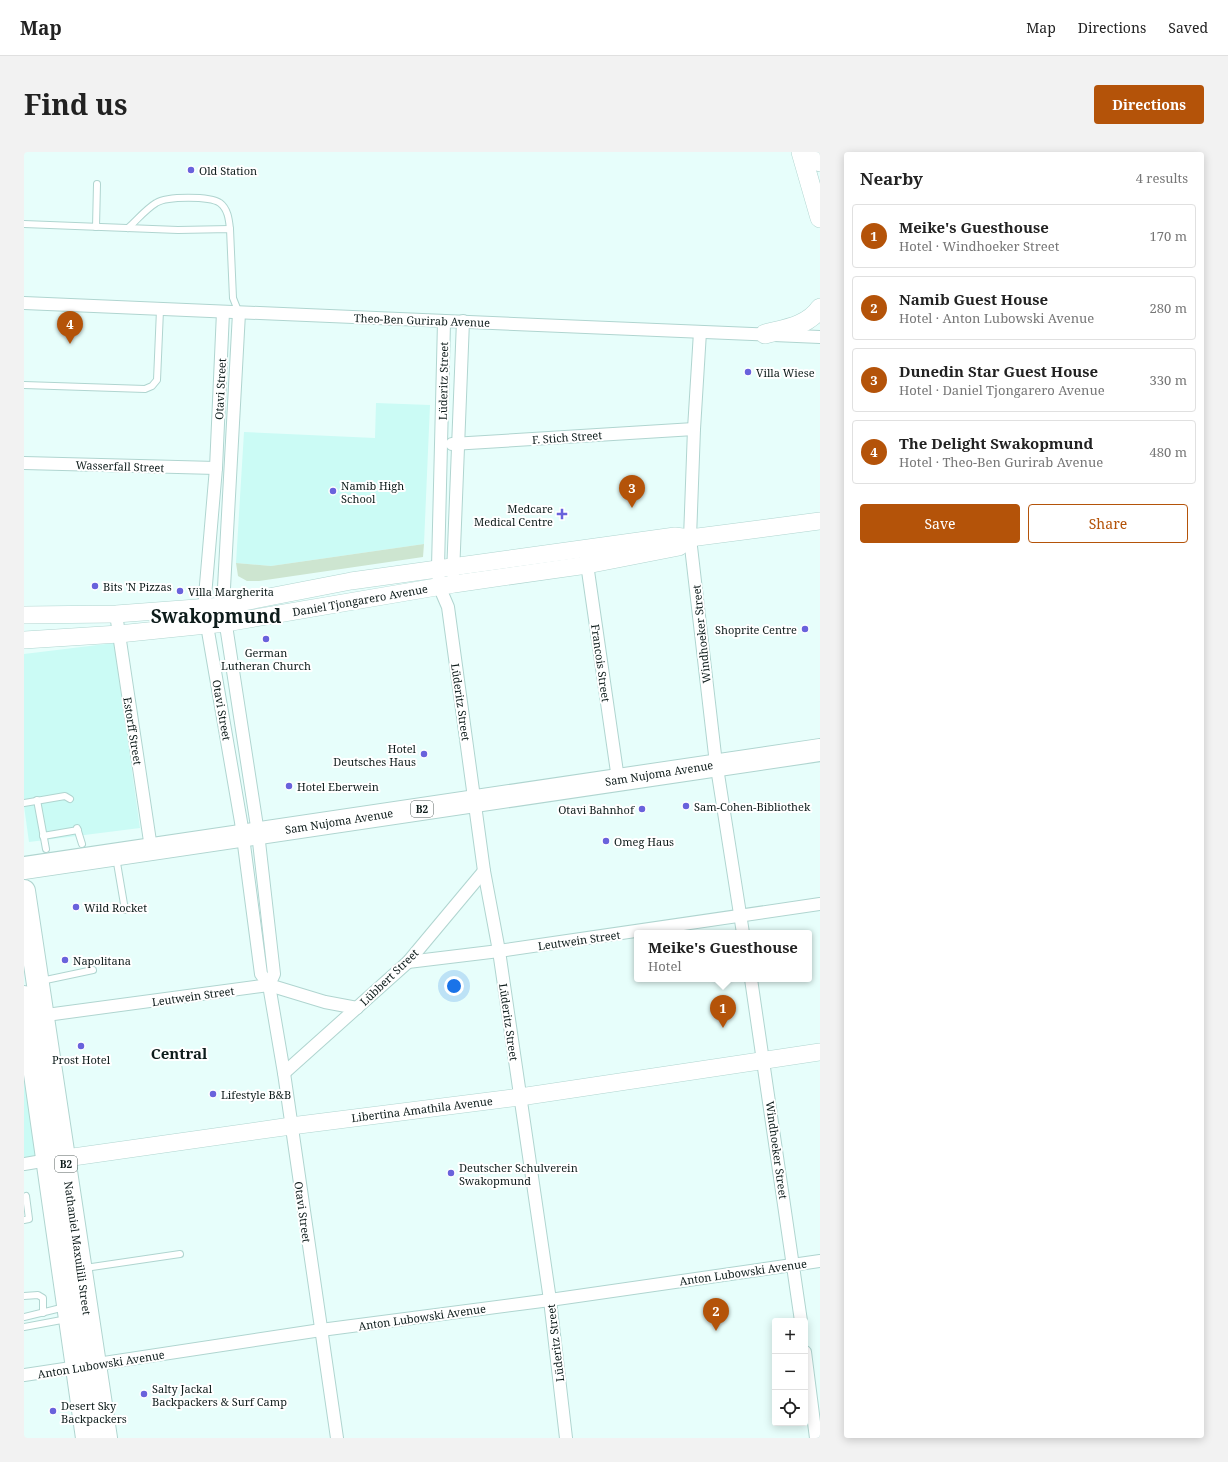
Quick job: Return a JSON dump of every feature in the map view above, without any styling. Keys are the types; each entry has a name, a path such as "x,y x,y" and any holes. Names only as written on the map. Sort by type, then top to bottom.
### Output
{"highway":[{"name":"Sam Nujoma Avenue","path":"716,760 820,738"},
{"name":"Sam Nujoma Avenue","path":"24,868 115,854 150,841 474,796 716,760 820,750"},
{"name":"Sam Nujoma Avenue","path":"24,852 45,842 79,834 150,841"},
{"name":"Nathaniel Maxuilili Street","path":"24,891 31,1006 57,1159 82,1269 87,1365 88,1438"},
{"name":"Nathaniel Maxuilili Street","path":"57,1159 69,1312 87,1365 106,1438"}],"main road":[{"path":"801,152 820,218"},
{"path":"817,152 820,162"},
{"path":"765,334 796,326 809,319 820,308"}],"street":[{"name":"Theo-Ben Gurirab Avenue","path":"24,303 820,337"},
{"name":"Otavi Street","path":"223,312 216,468 204,608 249,827 274,974 269,986 284,1073 337,1438"},
{"name":"Otavi Street","path":"239,313 223,606 249,827"},
{"name":"Lüderitz Street","path":"445,566 459,444 463,321"},
{"name":"Lüderitz Street","path":"444,322 441,445 445,566 448,607 484,871 499,952 550,1300 566,1438"},
{"name":"Windhoeker Street","path":"700,332 694,429 690,538 716,760 743,930"},
{"name":"F. Stich Street","path":"441,445 694,429"},
{"name":"Wasserfall Street","path":"24,463 216,468"},
{"name":"Daniel Tjongarero Avenue","path":"24,614 116,614 223,606 351,581 445,566 675,536 690,538 820,521"},
{"name":"Daniel Tjongarero Avenue","path":"24,640 119,634 226,623 446,585 587,564 679,547 690,538"},
{"name":"Francois Street","path":"585,548 617,774"},
{"name":"Estorff Street","path":"116,614 150,841"},
{"name":"Lübbert Street","path":"284,1073 408,962 484,871"},
{"name":"Leutwein Street","path":"647,930 820,904"},
{"name":"Leutwein Street","path":"408,962 499,952 634,932"},
{"name":"Windhoeker Street","path":"751,982 801,1318"},
{"name":"Leutwein Street","path":"31,1006 269,986 325,1002 356,1008"},
{"name":"Libertina Amathila Avenue","path":"24,1164 291,1126 520,1097 820,1052"},
{"name":"Anton Lubowski Avenue","path":"24,1375 321,1330 550,1300 820,1260"},
{"path":"805,1354 816,1438"}],"lane":[{"path":"96,227 97,184"},
{"path":"128,228 156,203 164,199 209,198 222,204 227,211 230,229 233,298 239,313"},
{"path":"24,224 178,230 230,229"},
{"path":"223,312 233,298"},
{"path":"24,385 145,389 152,386 157,380 160,310"},
{"path":"24,803 65,796 70,799"},
{"path":"37,800 45,842"},
{"path":"115,854 125,910"},
{"path":"31,1006 93,970"},
{"path":"24,1196 26,1196 30,1219 24,1220"},
{"path":"82,1269 180,1254"},
{"path":"24,1296 38,1295 43,1298 43,1312"},
{"path":"24,1317 43,1312 69,1312"},
{"path":"24,1327 69,1312"}],"shaded area":[{"name":"Namib High School","path":"376,403 430,405 424,544 271,566 236,563 244,432 375,438"},
{"path":"114,643 140,828 29,842 24,806 24,654"},
{"path":"24,1033 41,1157 24,1159"}],"green space":[{"path":"424,544 423,557 259,581 247,581 238,576 236,563 271,566"}],"place":[{"name":"Old Station","path":"191,170"},
{"name":"The Delight Swakopmund","path":"70,344"},
{"name":"Villa Wiese","path":"748,372"},
{"name":"Namib High School","path":"333,491"},
{"name":"Dunedin Star Guest House","path":"632,508"},
{"name":"Medcare Medical Centre","path":"562,514"},
{"name":"Bits 'N Pizzas","path":"95,586"},
{"name":"Villa Margherita","path":"180,591"},
{"name":"Shoprite Centre","path":"805,629"},
{"name":"German Lutheran Church","path":"266,639"},
{"name":"Hotel Deutsches Haus","path":"424,754"},
{"name":"Hotel Eberwein","path":"289,786"},
{"name":"Sam-Cohen-Bibliothek","path":"686,806"},
{"name":"Otavi Bahnhof","path":"642,809"},
{"name":"Omeg Haus","path":"606,841"},
{"name":"Wild Rocket","path":"76,907"},
{"name":"Napolitana","path":"65,960"},
{"name":"Meike's Guesthouse","path":"723,1028"},
{"name":"Prost Hotel","path":"81,1046"},
{"name":"Lifestyle B&B","path":"213,1094"},
{"name":"Deutscher Schulverein Swakopmund","path":"451,1173"},
{"name":"Namib Guest House","path":"716,1331"},
{"name":"Salty Jackal Backpackers & Surf Camp","path":"144,1394"},
{"name":"Desert Sky Backpackers","path":"53,1411"}],"district":[{"name":"Swakopmund","path":"216,616"},
{"name":"Central","path":"179,1053"}]}
